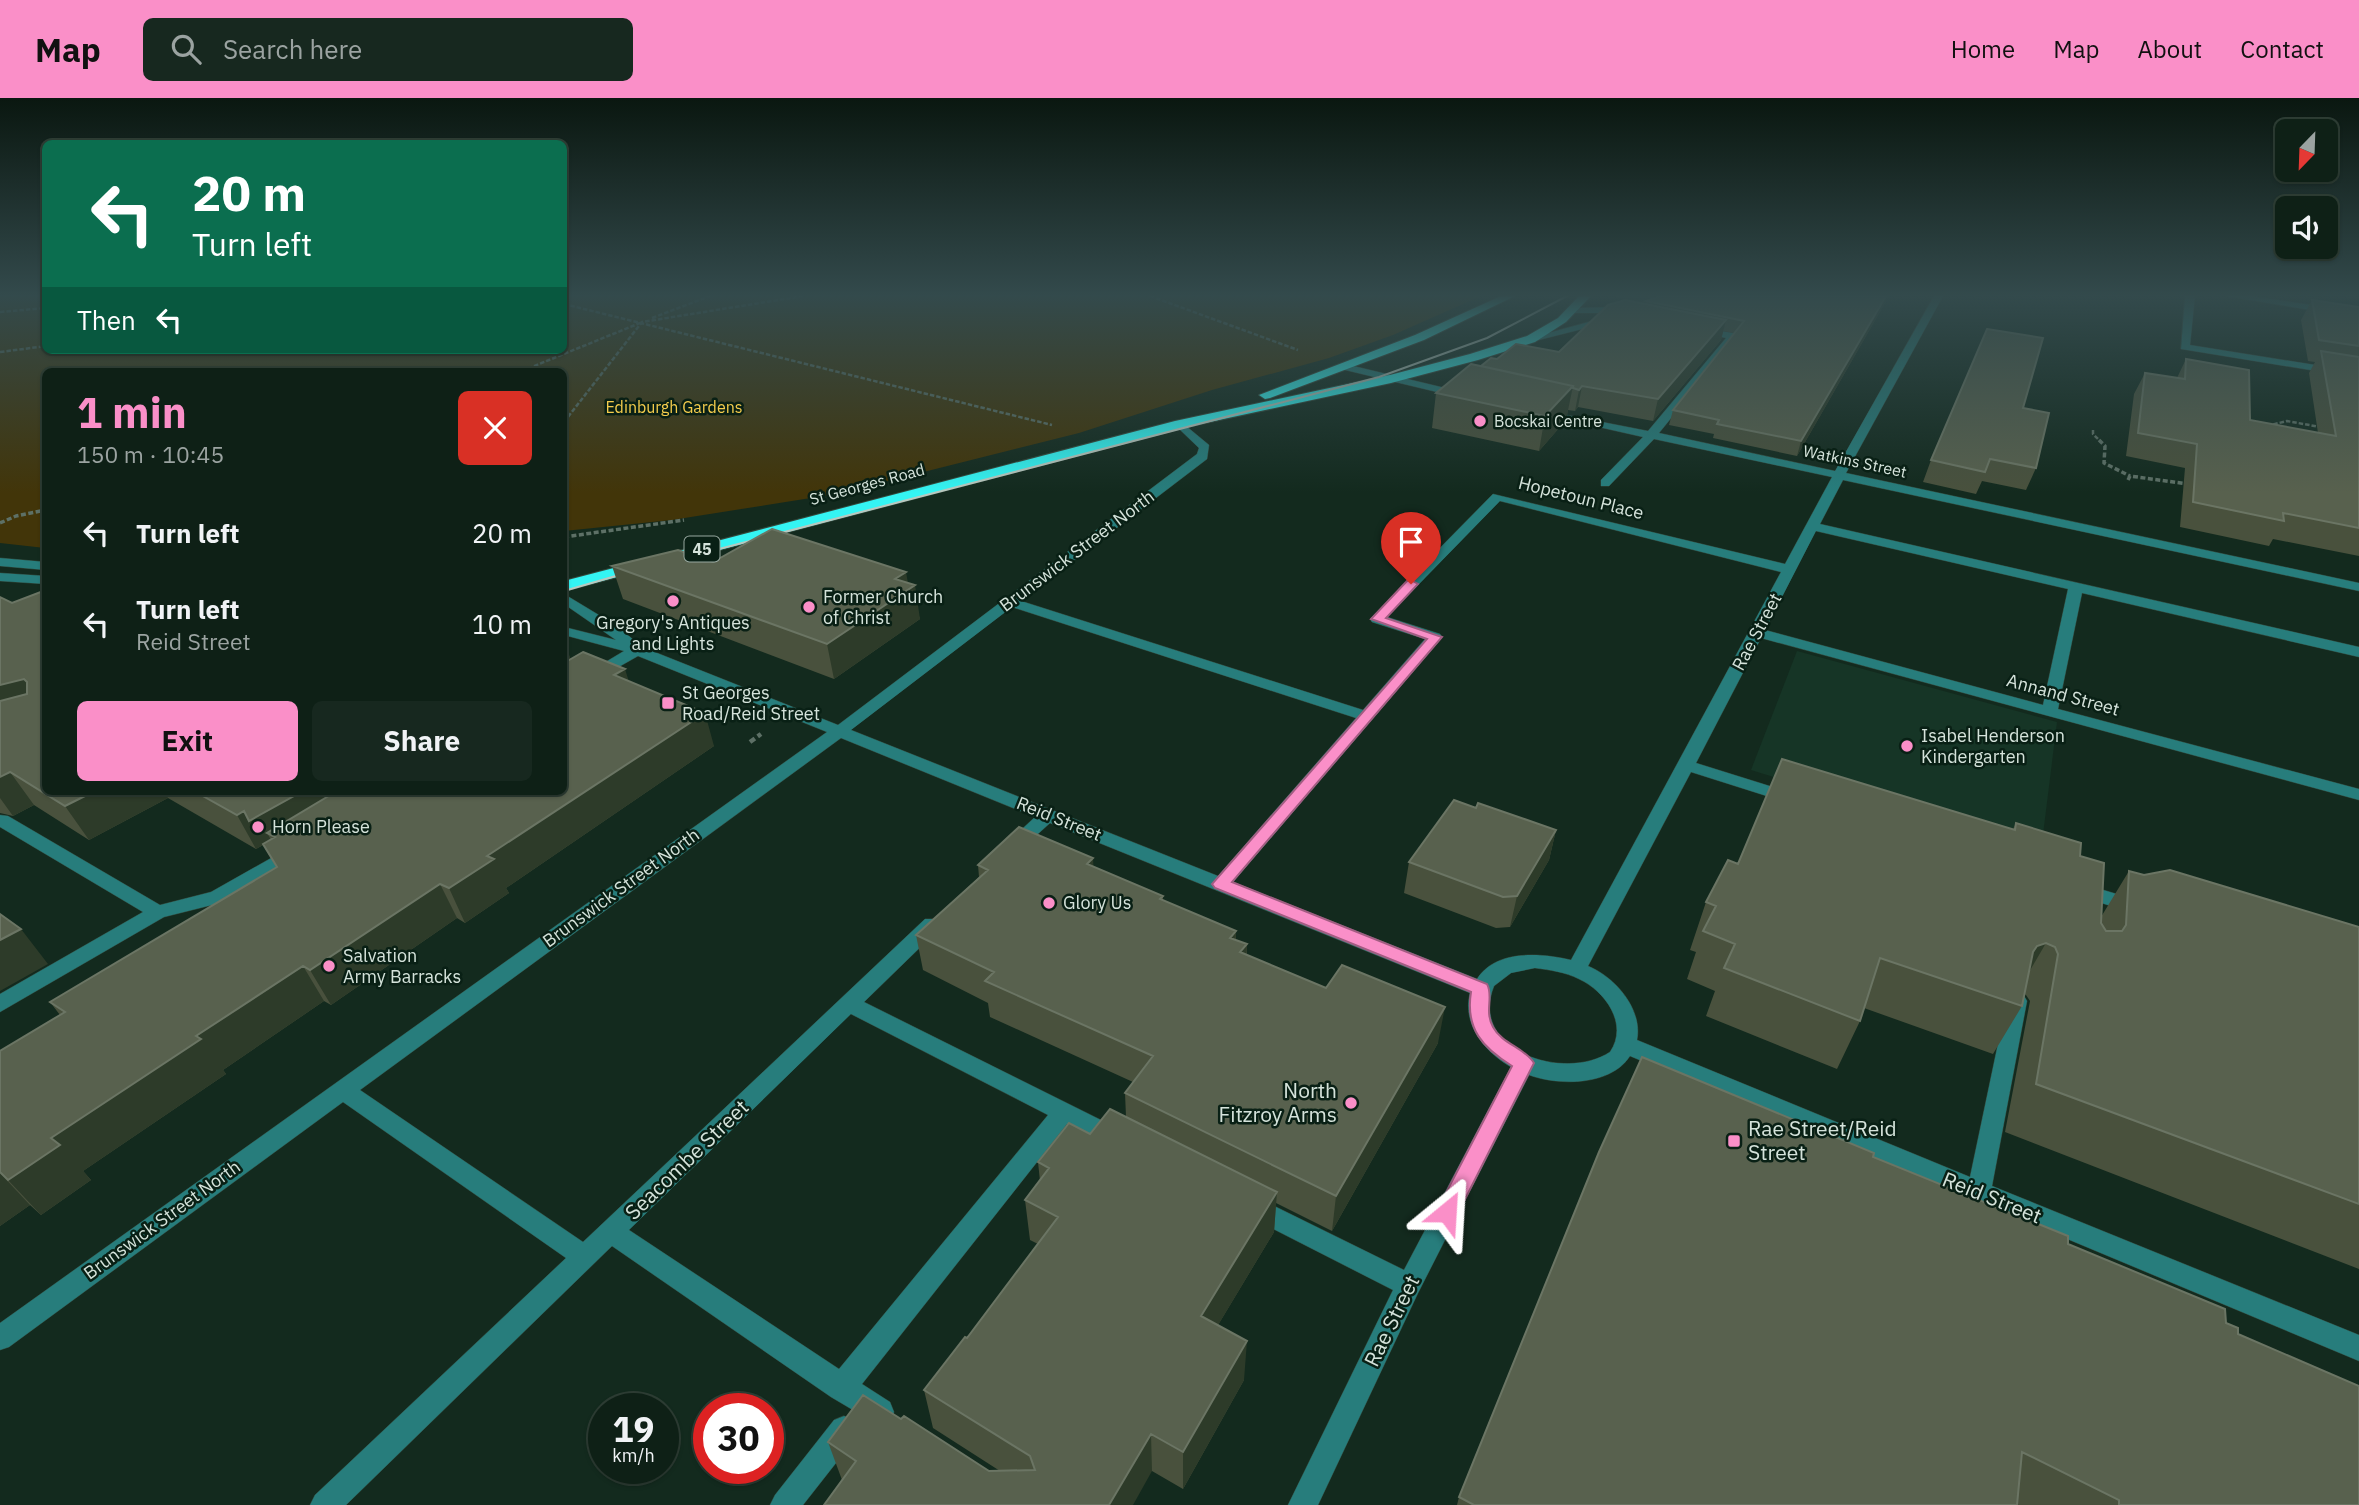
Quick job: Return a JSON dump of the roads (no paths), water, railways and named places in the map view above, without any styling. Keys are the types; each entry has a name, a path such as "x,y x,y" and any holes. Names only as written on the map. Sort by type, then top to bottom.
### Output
{"highway":[{"name":"St Georges Road","path":"1180,425 1358,362"},
{"name":"St Georges Road","path":"567,585 1180,425 1391,379 1452,362"}],"street":[{"path":"1605,483 1651,435 1712,362"},
{"name":"Rae Street","path":"1576,969 1791,570 1838,475 1902,362"},
{"path":"2279,362 2359,375"},
{"path":"1345,367 1479,398"},
{"name":"Watkins Street","path":"1532,410 2359,587"},
{"name":"Brunswick Street North","path":"0,1338 840,731 1203,456 1205,447 1180,425"},
{"name":"Hopetoun Place","path":"1221,884 1435,637 1377,619 1497,497 1791,570"},
{"path":"1813,526 2359,652"},
{"path":"0,562 42,566"},
{"path":"0,576 42,580"},
{"path":"2050,711 2076,587"},
{"name":"Reid Street","path":"567,600 612,629 637,650"},
{"path":"1011,602 1367,716"},
{"name":"Reid Street","path":"567,632 637,650 1481,989"},
{"name":"Annand Street","path":"1757,632 2359,794"},
{"path":"567,691 637,650"},
{"path":"1686,765 1805,803"},
{"path":"1000,860 1048,815"},
{"path":"0,821 158,912"},
{"path":"0,1004 158,912 217,897 306,845"},
{"path":"2064,884 2154,912"},
{"path":"2088,918 2090,892"},
{"name":"Seacombe Street","path":"325,1505 950,908"},
{"path":"1535,961 1576,969 1598,980 1617,998 1627,1016 1629,1036 1626,1045 1614,1061 1594,1070 1568,1074 1540,1070 1501,1049 1485,1031 1477,1012 1481,989 1492,975 1511,965 1535,961"},
{"path":"1979,1192 2017,1001"},
{"path":"850,1004 1136,1148"},
{"name":"Reid Street","path":"1626,1045 2359,1348"},
{"name":"Rae Street","path":"1309,1503 1409,1285 1524,1063"},
{"path":"341,1090 585,1256"},
{"path":"841,1388 1064,1112"},
{"path":"1232,1196 1409,1285"},
{"path":"612,1232 841,1388 900,1425"},
{"path":"785,1505 865,1403"}],"tram line":[{"path":"677,560 1379,377 1421,362"},
{"path":"567,590 633,571"}],"place":[{"name":"Bocskai Centre","path":"1480,421"},
{"name":"Gregory's Antiques and Lights","path":"673,601"},
{"name":"Former Church of Christ","path":"809,607"},
{"name":"St Georges Road/Reid Street","path":"668,703"},
{"name":"Isabel Henderson Kindergarten","path":"1907,746"},
{"name":"Horn Please","path":"258,827"},
{"name":"Glory Us","path":"1049,903"},
{"name":"Salvation Army Barracks","path":"329,966"},
{"name":"North Fitzroy Arms","path":"1351,1103"},
{"name":"Rae Street/Reid Street","path":"1734,1141"}],"park label":[{"name":"Edinburgh Gardens","path":"674,407"}]}
